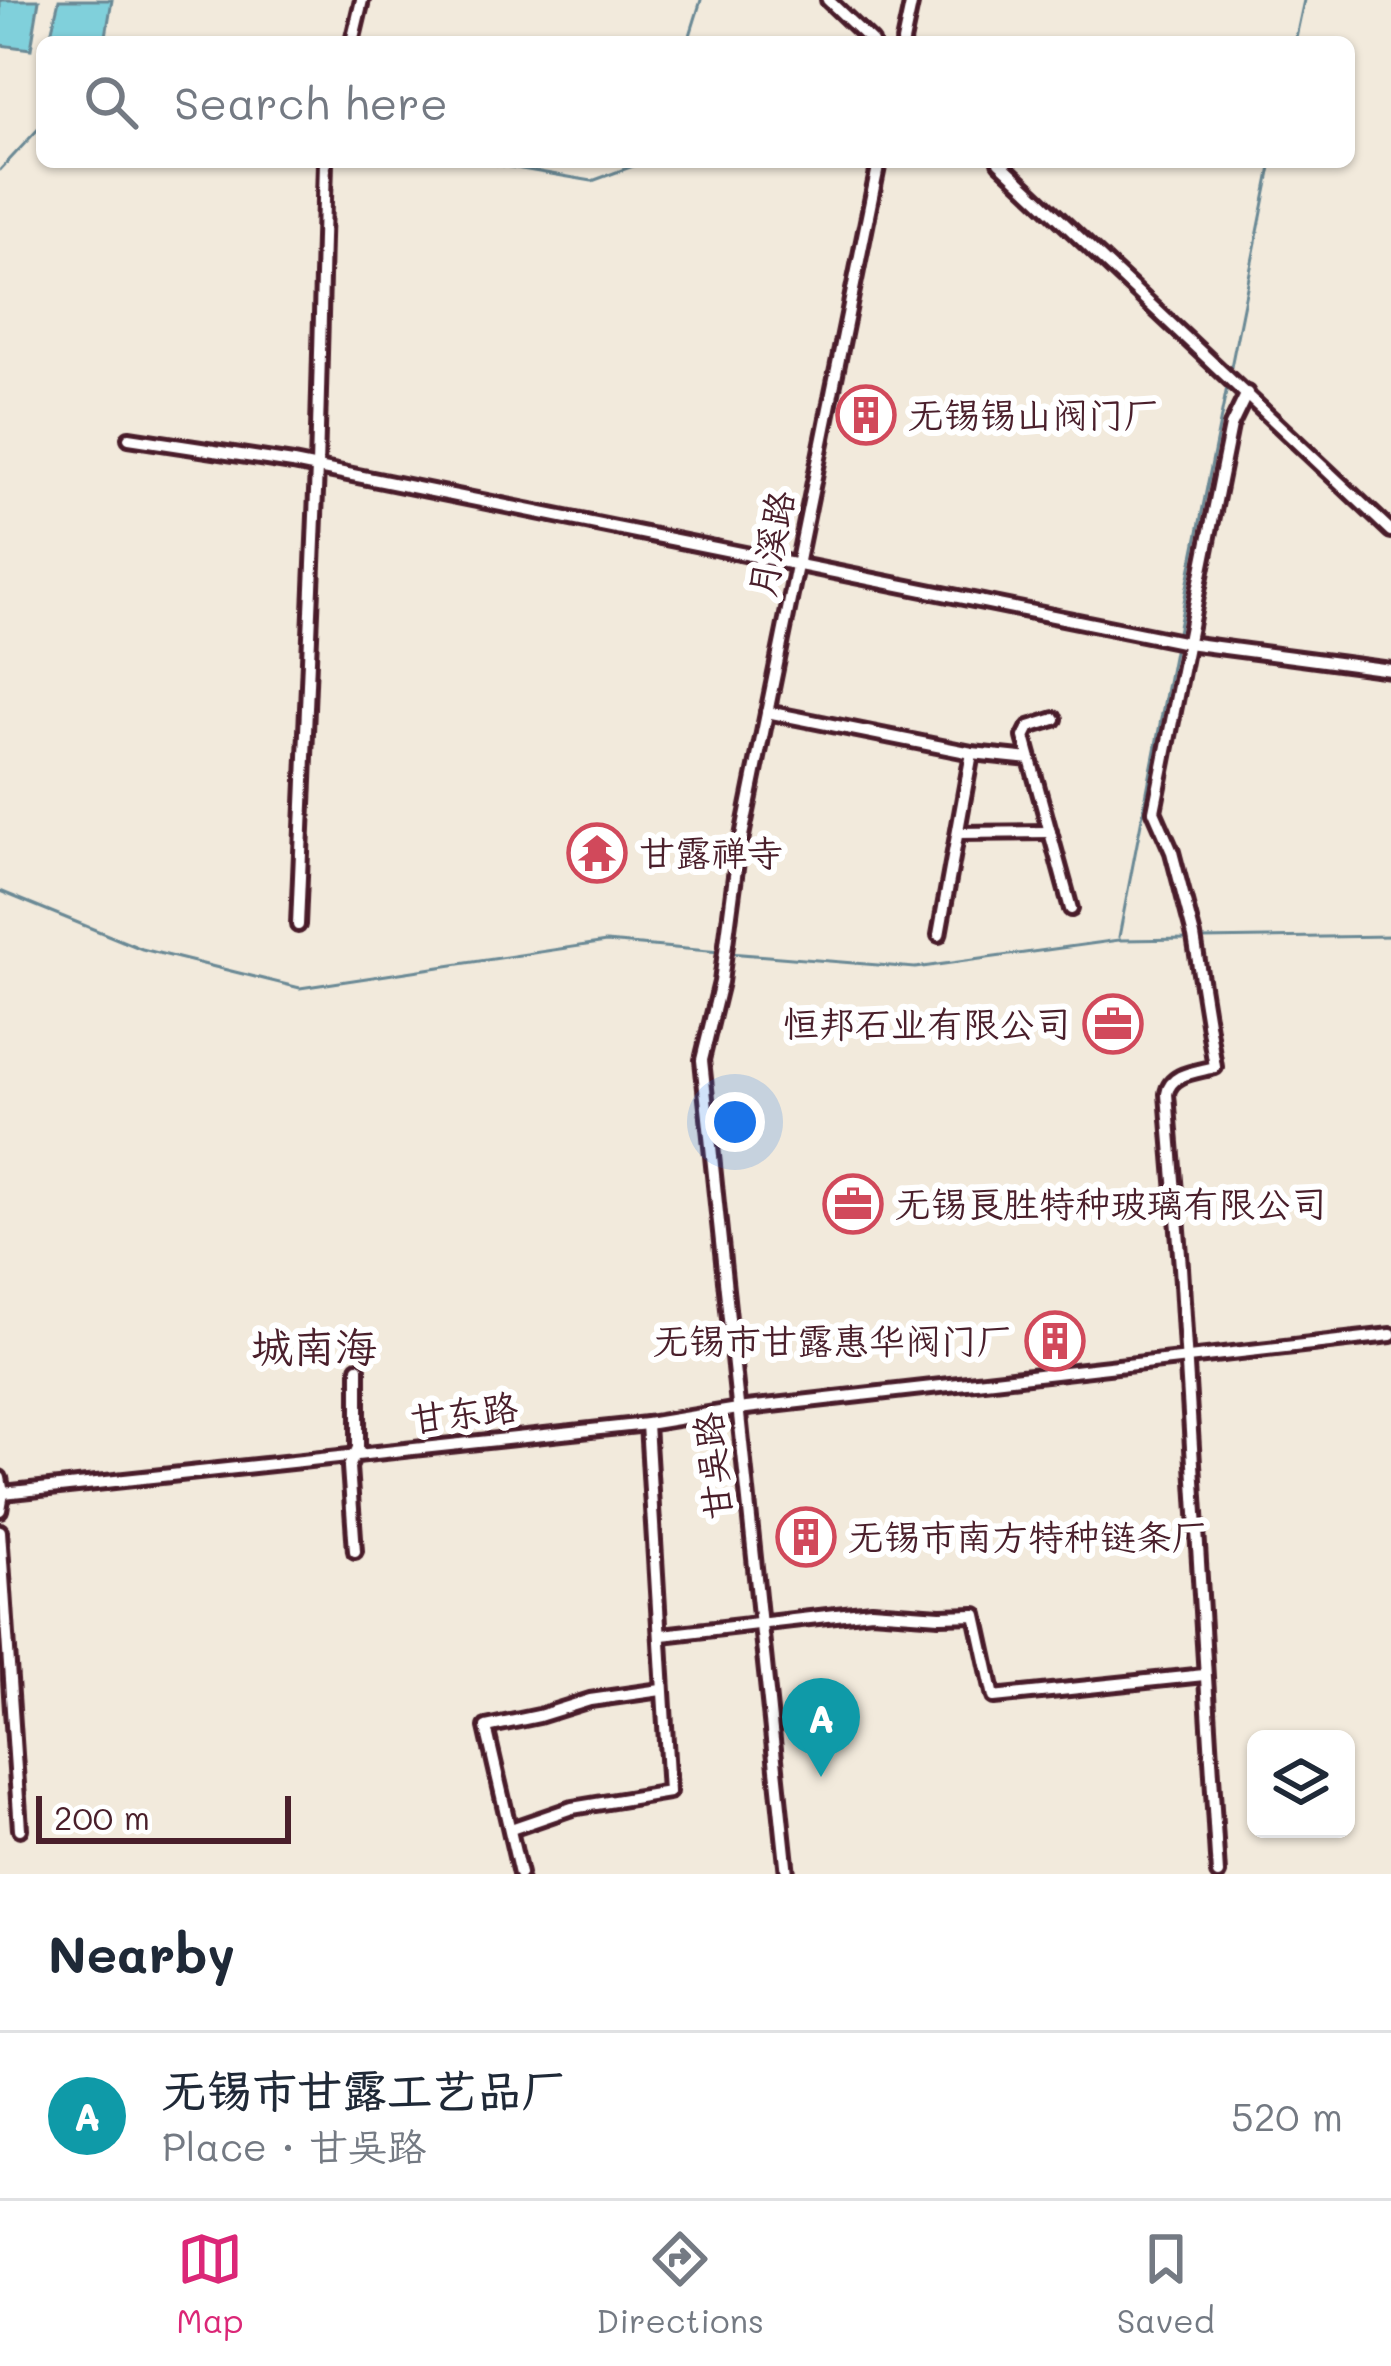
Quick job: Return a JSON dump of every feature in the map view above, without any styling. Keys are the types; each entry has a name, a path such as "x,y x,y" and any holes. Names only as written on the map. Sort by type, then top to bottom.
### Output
{"street":[{"path":"353,36 362,0"},
{"path":"828,0 866,36"},
{"path":"904,36 912,0"},
{"path":"298,926 325,168"},
{"name":"月溪路","path":"728,938 737,861 878,168"},
{"path":"1005,168 1391,531"},
{"path":"1218,1874 1167,1094 1175,1078 1215,1067 1199,956 1172,852 1154,811 1180,642 1231,426 1247,392"},
{"path":"129,438 317,468 1180,642 1391,670"},
{"path":"767,712 972,753 1030,759"},
{"path":"1055,719 1025,731 1071,908"},
{"path":"939,935 972,753"},
{"path":"958,833 1050,832"},
{"name":"甘吴路","path":"728,938 702,1060 703,1100 787,1874"},
{"name":"甘东路","path":"3,1493 647,1424 737,1409 1391,1335"},
{"path":"356,1551 350,1467 358,1448 358,1369"},
{"path":"512,1829 572,1808 668,1792 669,1745 647,1424"},
{"path":"0,1478 0,1510"},
{"path":"0,1531 20,1829"},
{"path":"662,1635 871,1611 976,1615 994,1697 1204,1675"},
{"path":"520,1874 486,1727 590,1700 662,1690"}],"water":[{"path":"0,0 39,0 31,49 0,45"},
{"path":"59,0 112,0 106,36 50,36"}],"waterway":[{"path":"690,36 701,0"},
{"path":"1296,36 1304,0"},
{"path":"0,170 36,131"},
{"path":"516,168 592,181 628,168"},
{"path":"1230,372 1271,168"},
{"path":"1177,637 1228,382"},
{"path":"1119,937 1175,646"},
{"path":"0,891 142,949 300,988 606,942 720,952"},
{"path":"1201,939 1391,936"},
{"path":"729,953 915,968 1119,940 1191,939"}],"place":[{"name":"无锡锡山阀门厂","path":"866,415"},
{"name":"甘露禅寺","path":"597,853"},
{"name":"恒邦石业有限公司","path":"1113,1024"},
{"name":"无锡良胜特种玻璃有限公司","path":"853,1204"},
{"name":"无锡市甘露惠华阀门厂","path":"1055,1341"},
{"name":"无锡市南方特种链条厂","path":"806,1537"},
{"name":"无锡市甘露工艺品厂","path":"821,1777"}],"district":[{"name":"城南海","path":"314,1347"}]}
